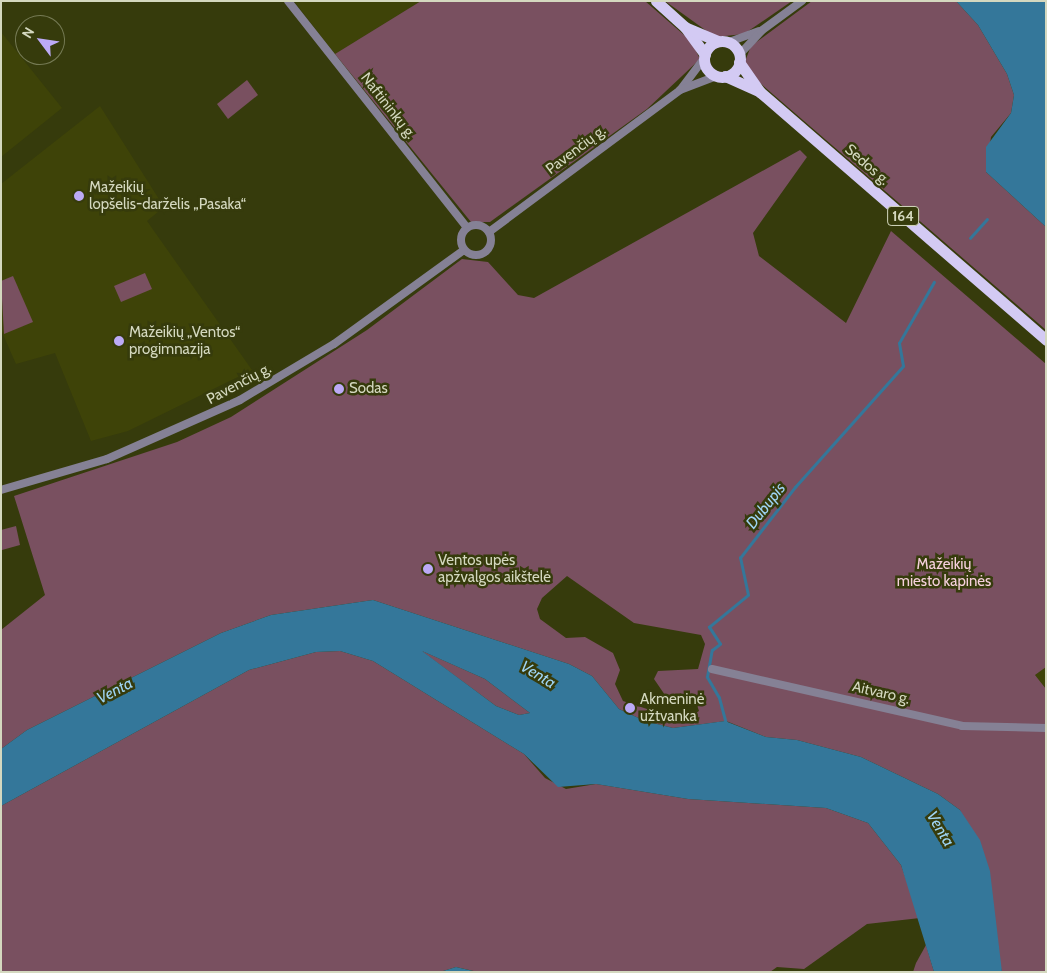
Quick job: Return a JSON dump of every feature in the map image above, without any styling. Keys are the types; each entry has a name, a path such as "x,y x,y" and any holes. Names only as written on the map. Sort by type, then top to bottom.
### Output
{"main road":[{"name":"164","path":"656,1 686,27 717,41 729,42 739,59"},
{"name":"164","path":"686,27 704,57 709,71 721,76"},
{"path":"704,57 717,41"},
{"path":"721,76 739,59"},
{"name":"Sedos g.","path":"739,59 760,92 1046,340"},
{"name":"Sedos g.","path":"721,76 760,92"}],"street":[{"name":"Naftininkų g.","path":"288,1 467,228"},
{"path":"739,59 761,31 802,1"},
{"path":"729,42 761,31"},
{"name":"Pavenčių g.","path":"489,232 680,90 704,57"},
{"name":"Pavenčių g.","path":"680,90 721,76"},
{"path":"476,225 489,232 492,240 486,252 477,256 464,250 461,236 467,228 476,225"},
{"name":"Pavenčių g.","path":"1,490 108,459 240,400 334,344 464,250"},
{"name":"Aitvaro g.","path":"712,669 962,726 1046,728"}],"shaded area":[{"path":"294,1 421,1 335,54"},
{"path":"1,32 15,49 15,65 27,65 62,108 1,157"},
{"name":"Mažeikių „Ventos“ progimnazija","path":"100,106 164,207 147,221 252,370 128,431 91,441 55,353 16,364 1,330 1,184"},
{"path":"1046,667 1046,689 1035,675"}],"green space":[{"path":"421,1 645,1 691,41 700,59 647,109 490,222 471,222 335,54"},
{"path":"665,1 792,1 744,34 715,37"},
{"path":"812,1 956,1 978,25 1007,74 1014,95 1011,113 991,137 986,172 1046,227 1046,330 752,76 744,64 751,46"},
{"path":"247,80 258,95 228,119 217,104"},
{"name":"Mažeikių miesto kapinės","path":"800,150 807,157 753,233 759,256 846,323 891,231 1046,364 1046,667 1035,675 1046,689 1046,972 1002,972 960,810 938,794 861,757 797,740 766,737 726,721 673,728 645,721 619,709 592,676 569,664 373,600 271,615 221,633 27,730 1,749 1,630 45,595 14,496 177,442 231,417 367,330 462,259 488,262 518,295 534,298","holes":["567,576 634,623 701,635 705,644 698,669 658,671 654,679 667,698 697,705 699,711 688,718 674,718 623,701 615,684 620,670 613,653 585,637 566,638 540,619 537,609 542,598"]},
{"path":"145,273 152,289 121,302 114,286"},
{"path":"13,276 33,322 4,334 1,281"},
{"path":"16,526 20,545 2,550 1,530"},
{"path":"420,650 485,679 530,713 519,715 496,706"},
{"path":"340,651 373,661 524,754 545,778 566,789 596,784 688,799 826,808 868,823 901,865 920,918 867,924 804,969 777,967 770,972 478,972 456,967 440,972 1,972 1,806 249,670 316,652"},
{"path":"926,945 934,972 913,972 916,963"}],"water":[{"path":"956,1 1046,1 1046,227 986,172 986,147 1011,113 1014,95 1007,74 978,25"},
{"name":"Venta","path":"373,600 569,664 592,676 619,709 645,721 673,728 725,721 766,737 797,740 861,757 938,794 960,810 980,840 990,871 1002,972 934,972 901,865 868,823 826,808 688,799 596,784 558,787 524,754 373,661 340,651 316,652 249,670 1,806 1,749 27,730 221,633 271,615","holes":["422,651 485,679 530,713 519,715 496,706"]},
{"path":"456,967 473,971 478,972 440,972"}],"waterway":[{"path":"970,238 987,219"},
{"name":"Dubupis","path":"726,724 719,698 707,677 712,650 720,644 709,627 748,595 740,558 795,487 903,366 899,343 934,282"}],"place":[{"name":"Mažeikių lopšelis-darželis „Pasaka“","path":"79,196"},
{"name":"Mažeikių „Ventos“ progimnazija","path":"119,341"},
{"name":"Sodas","path":"339,389"},
{"name":"Ventos upės apžvalgos aikštelė","path":"428,569"},
{"name":"Akmeninė užtvanka","path":"630,708"}]}
